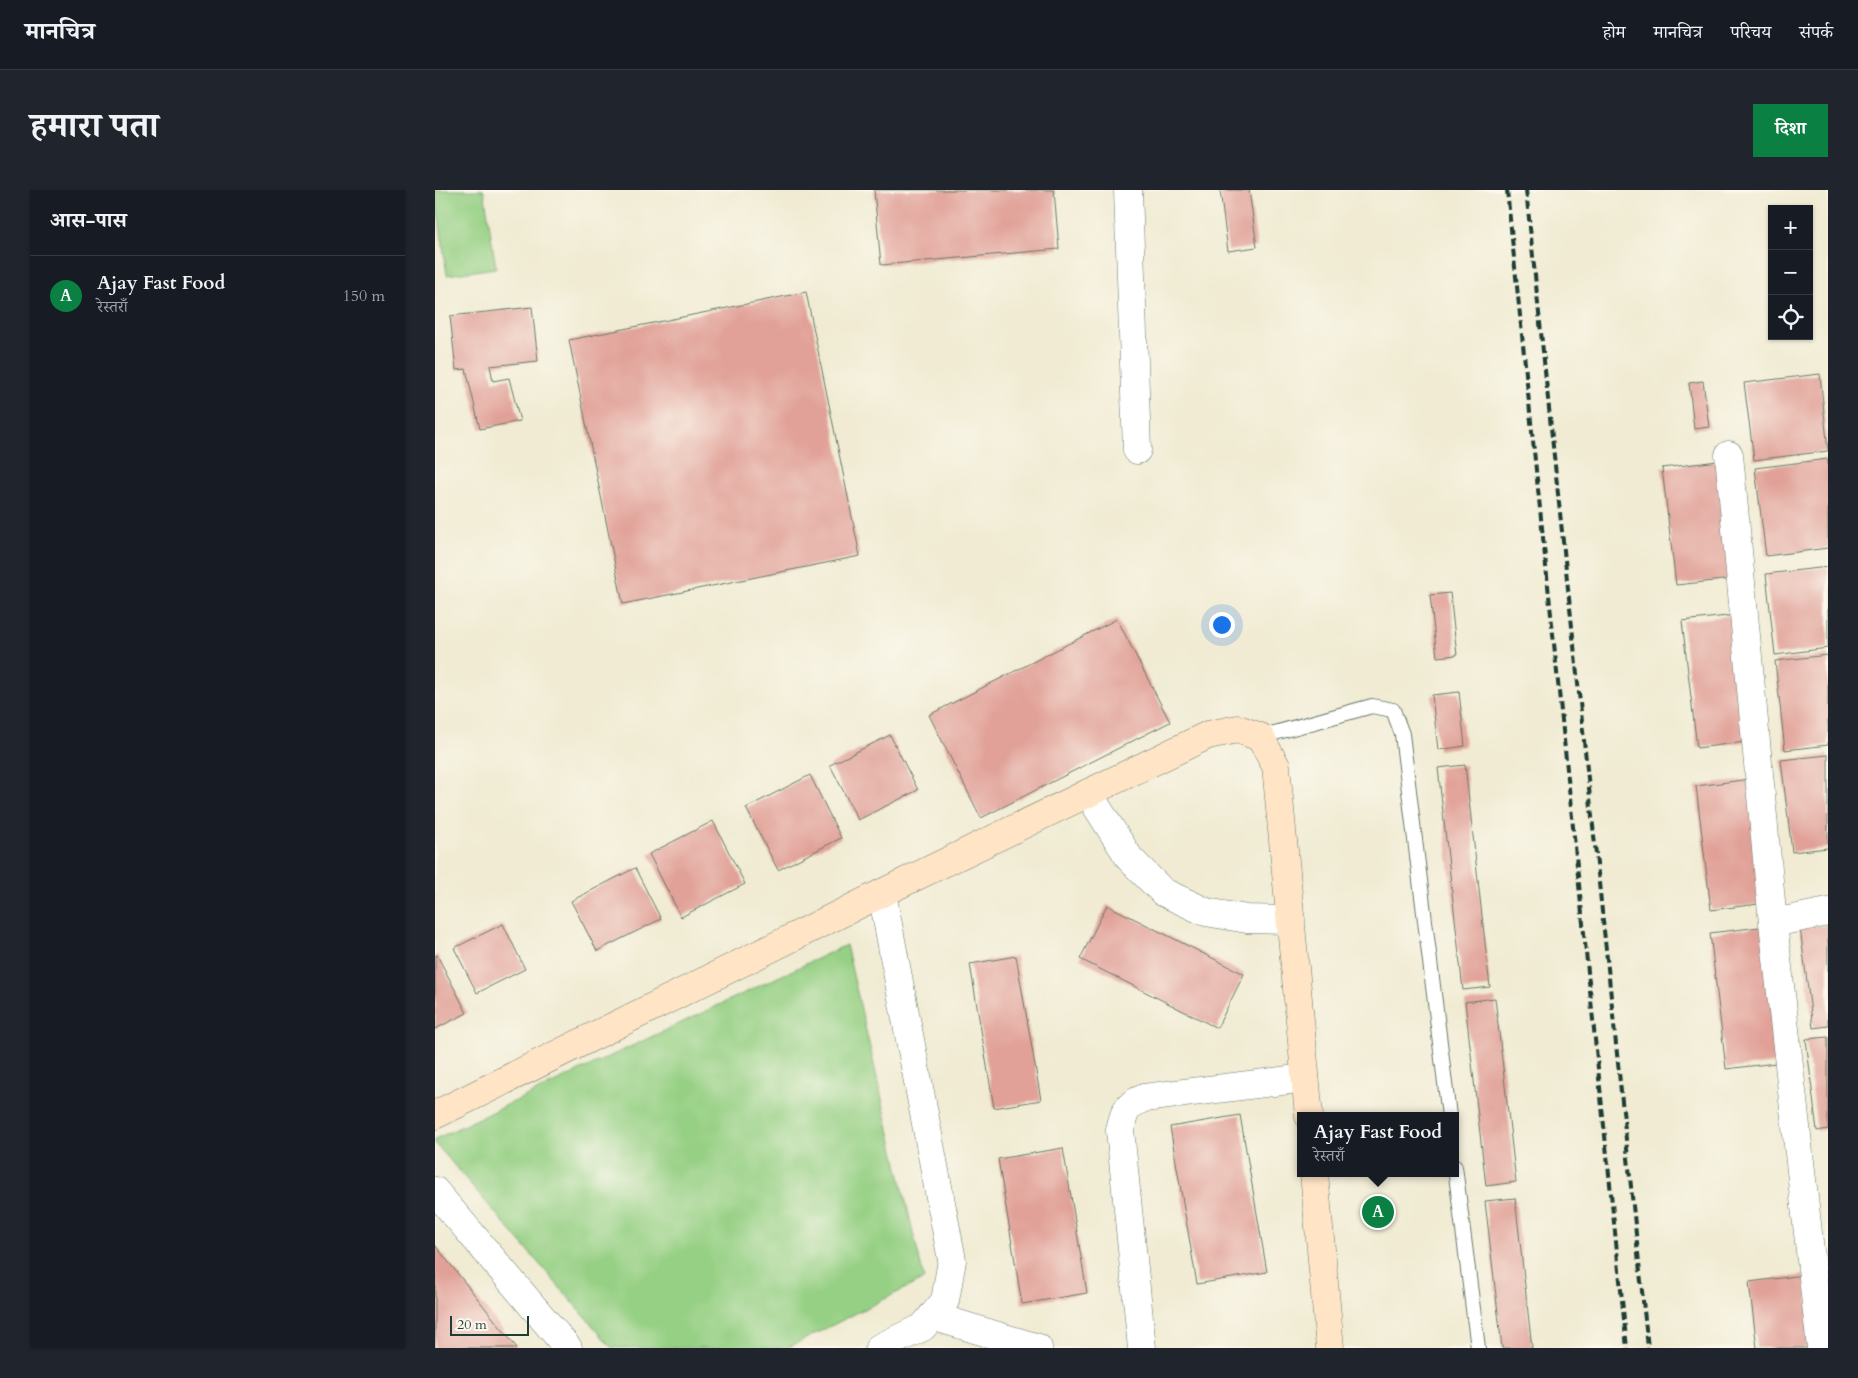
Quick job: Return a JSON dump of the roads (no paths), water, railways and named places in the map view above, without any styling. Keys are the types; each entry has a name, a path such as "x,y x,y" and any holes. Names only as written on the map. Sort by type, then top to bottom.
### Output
{"street":[{"path":"1128,190 1137,450"},
{"path":"1729,455 1773,923 1821,1348"},
{"path":"435,1115 881,893 1208,735 1238,729 1260,737 1276,766 1309,1112"},
{"path":"1088,793 1131,859 1163,892 1206,912 1247,919 1291,920"},
{"path":"879,1348 923,1327 945,1301 951,1260 881,893"},
{"path":"1773,923 1828,912"},
{"path":"1142,1348 1120,1130 1124,1114 1132,1103 1144,1098 1305,1078"},
{"path":"1314,1177 1330,1348"},
{"path":"435,1191 568,1348"},
{"path":"932,1316 1038,1348"}],"lane":[{"path":"1260,737 1371,706 1393,710 1402,734 1449,1112"},
{"path":"1456,1177 1478,1348"}],"railway":[{"path":"1507,190 1627,1348"},
{"path":"1526,190 1648,1348"}],"place":[{"name":"Ajay Fast Food","path":"1378,1212"}]}
